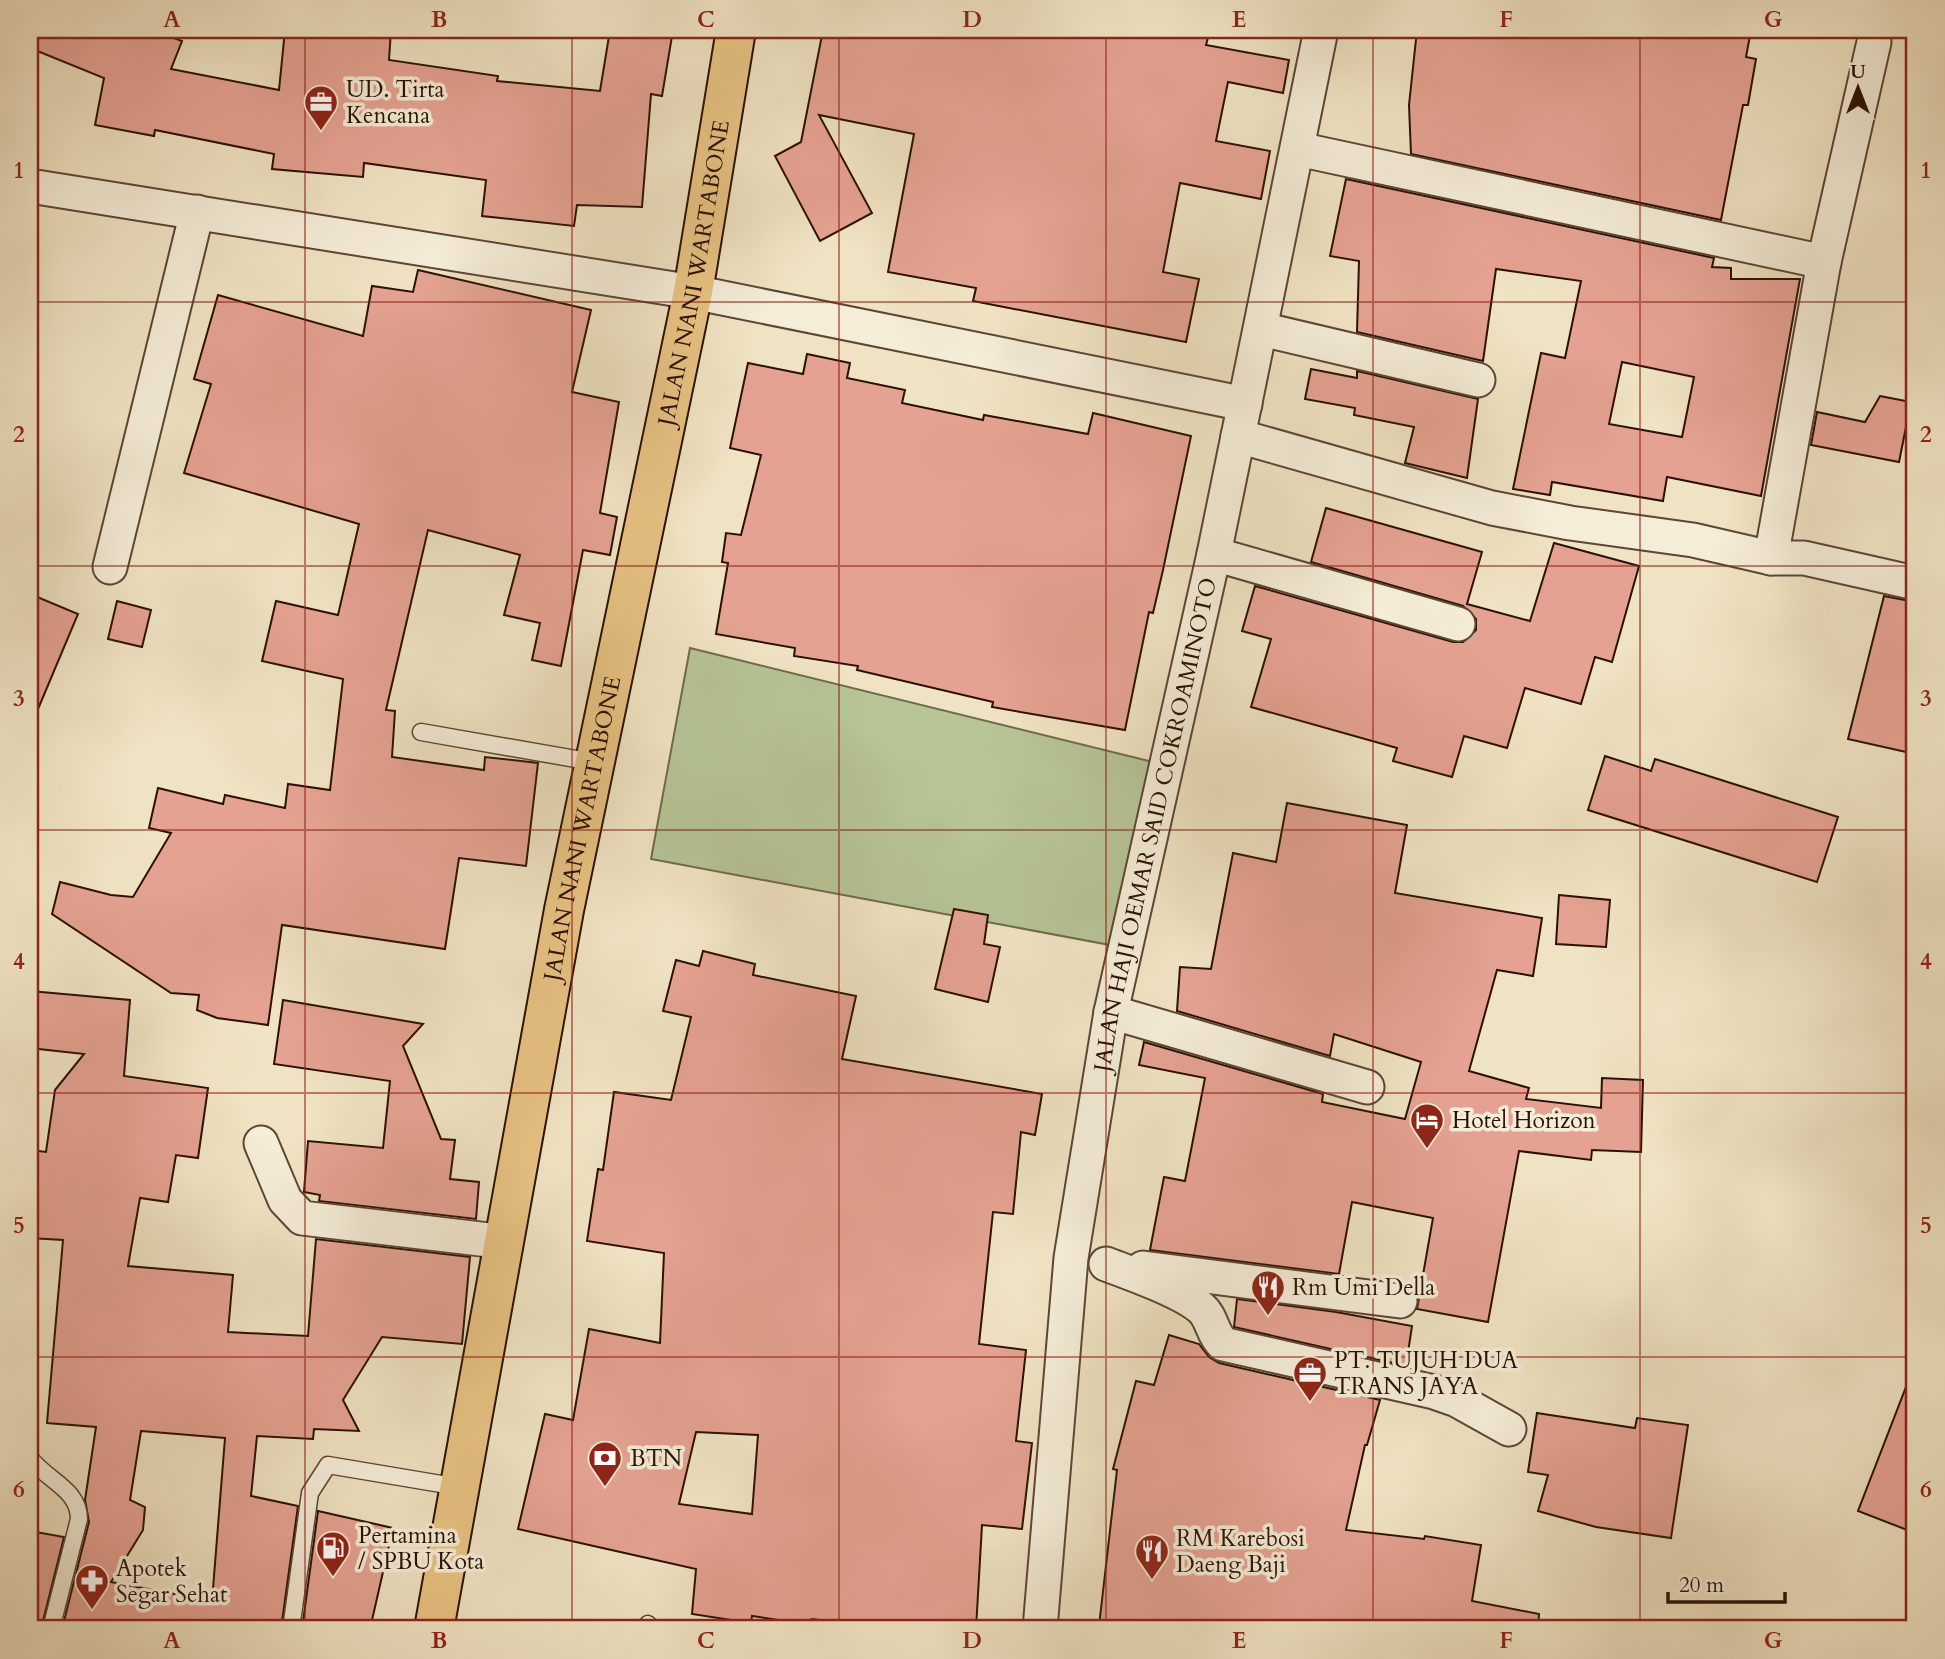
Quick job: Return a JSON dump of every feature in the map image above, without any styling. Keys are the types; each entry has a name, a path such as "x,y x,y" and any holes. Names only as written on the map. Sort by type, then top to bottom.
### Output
{"main road":[{"name":"JALAN NANI WARTABONE","path":"434,1629 593,762 693,292 736,30"}],"street":[{"name":"JALAN HAJI OEMAR SAID COKROAMINOTO","path":"1040,1629 1071,1258 1111,1012 1214,554 1321,30"},
{"path":"1771,558 1824,262 1874,42"},
{"path":"1298,149 1824,262"},
{"path":"30,186 693,292 1242,420 1492,508 1570,523 1693,540 1771,558 1804,558 1915,583"},
{"path":"110,567 197,212"},
{"path":"1261,328 1478,380"},
{"path":"1214,554 1458,624"},
{"path":"1111,1012 1367,1087"},
{"path":"261,1143 285,1200 302,1218 506,1242"},
{"path":"1071,1258 1400,1301"},
{"path":"1106,1264 1187,1298 1204,1310 1215,1337 1223,1345 1434,1392 1457,1400 1509,1429"}],"lane":[{"path":"421,732 593,762"},
{"path":"30,1458 37,1467 72,1495 79,1507 79,1519 51,1629"},
{"path":"291,1629 310,1493 328,1465 458,1487"}],"green space":[{"path":"690,648 1153,762 1110,945 651,859"}],"building":[{"path":"30,30 153,30 182,41 171,69 279,90 285,30 391,30 389,60 498,76 497,81 600,91 610,30 673,30 662,96 651,94 642,207 577,205 574,226 482,216 486,180 364,163 363,177 272,169 274,154 155,130 154,136 95,125 104,78 30,48"},
{"path":"823,30 1210,30 1206,45 1289,60 1283,93 1228,82 1216,141 1270,151 1261,199 1180,183 1163,272 1199,279 1186,342 973,301 976,288 888,272 914,134 819,115 872,213 820,241 775,156 801,142"},
{"path":"1417,30 1751,30 1746,57 1756,59 1748,105 1743,105 1721,220 1411,154 1409,105"},
{"path":"1346,179 1714,258 1712,267 1731,268 1731,279 1800,279 1761,496 1667,477 1663,501 1552,482 1550,495 1513,489 1541,353 1565,358 1581,281 1496,269 1483,361 1357,332 1359,261 1330,256","holes":["1622,362 1694,377 1682,437 1609,424"]},
{"path":"418,270 591,310 572,392 619,402 600,513 617,517 610,555 583,550 561,666 532,660 540,623 504,615 520,555 428,530 386,710 395,711 392,757 484,770 485,757 538,763 526,866 459,858 445,949 282,925 268,1025 217,1018 197,1010 199,995 171,993 52,914 60,882 111,895 133,897 171,833 149,828 158,788 223,804 225,795 285,808 288,784 330,790 343,679 262,661 276,601 338,615 359,524 184,473 211,384 194,379 218,295 363,336 372,286 413,292"},
{"path":"807,354 850,363 847,378 905,390 902,403 983,420 984,415 1088,434 1093,413 1191,436 1153,613 1149,612 1125,730 992,707 993,702 857,670 858,666 794,656 795,648 716,634 728,563 722,562 726,533 741,535 761,455 730,448 748,363 803,374"},
{"path":"1311,369 1357,378 1357,371 1478,399 1467,478 1405,463 1414,427 1354,415 1355,408 1305,399"},
{"path":"1880,396 1911,402 1899,462 1811,445 1817,412 1865,422"},
{"path":"1326,508 1482,552 1467,604 1530,621 1554,543 1639,566 1612,662 1595,657 1581,704 1525,688 1507,748 1464,736 1452,777 1393,761 1397,748 1251,707 1271,639 1242,631 1255,586 1453,642 1463,642 1476,630 1476,619 1463,606 1311,562"},
{"path":"30,594 78,614 30,728"},
{"path":"1884,596 1915,602 1915,754 1848,739"},
{"path":"117,601 151,610 142,647 108,639"},
{"path":"1605,756 1651,771 1655,759 1838,817 1817,882 1588,810"},
{"path":"1287,803 1407,825 1395,893 1542,918 1533,976 1497,970 1469,1071 1529,1088 1526,1099 1601,1108 1602,1078 1643,1080 1641,1152 1592,1150 1591,1160 1519,1151 1488,1322 1417,1309 1433,1218 1352,1202 1339,1274 1150,1250 1164,1177 1185,1181 1205,1078 1139,1065 1144,1042 1323,1094 1322,1102 1405,1119 1421,1062 1334,1034 1330,1056 1177,1011 1180,967 1211,969 1233,853 1276,862"},
{"path":"1559,895 1610,900 1606,947 1556,944"},
{"path":"954,909 988,915 984,944 1000,947 988,1002 935,989"},
{"path":"703,951 755,964 753,975 856,996 842,1059 1042,1094 1035,1135 1021,1132 1013,1214 993,1212 979,1344 1026,1350 1016,1441 1032,1443 1022,1529 982,1525 976,1629 898,1629 812,1619 811,1625 752,1616 751,1623 692,1614 696,1569 518,1529 545,1414 573,1420 589,1329 660,1343 664,1253 587,1241 598,1169 603,1170 614,1092 671,1100 691,1017 663,1011 676,960 699,966","holes":["696,1432 758,1435 752,1514 679,1504"]},
{"path":"30,991 130,1000 124,1076 208,1088 198,1158 176,1155 168,1202 140,1198 128,1266 233,1275 228,1332 308,1336 316,1239 470,1257 462,1344 382,1337 343,1400 359,1431 314,1429 313,1439 257,1436 251,1496 298,1506 281,1629 62,1629 89,1522 85,1500 96,1427 47,1423 63,1240 30,1238 30,1150 46,1152 55,1090 84,1054 30,1048","holes":["141,1431 225,1438 212,1601 111,1582 143,1530 145,1507 130,1500"]},
{"path":"283,1000 423,1024 403,1046 441,1139 455,1140 450,1179 479,1182 476,1219 319,1201 320,1195 304,1192 308,1141 383,1148 390,1081 274,1064"},
{"path":"1237,1299 1336,1312 1412,1326 1406,1366 1234,1327"},
{"path":"1169,1335 1199,1344 1209,1357 1219,1363 1380,1400 1365,1445 1346,1530 1424,1539 1425,1536 1481,1545 1472,1601 1539,1614 1538,1629 1125,1629 1099,1626 1117,1470 1113,1469 1136,1381 1154,1385"},
{"path":"1913,1369 1915,1370 1915,1533 1858,1511"},
{"path":"1537,1413 1635,1428 1637,1418 1688,1425 1671,1538 1596,1527 1538,1511 1548,1475 1528,1472"},
{"name":"Pertamina / SPBU Kota","path":"318,1511 393,1528 370,1629 302,1629"},
{"path":"30,1531 64,1537 41,1629 30,1629"}],"place":[{"name":"UD. Tirta Kencana","path":"321,132"},
{"name":"Hotel Horizon","path":"1427,1150"},
{"name":"Rm Umi Della","path":"1268,1317"},
{"name":"PT. TUJUH DUA TRANS JAYA","path":"1310,1403"},
{"name":"BTN","path":"605,1488"},
{"name":"Pertamina / SPBU Kota","path":"333,1578"},
{"name":"RM Karebosi Daeng Baji","path":"1152,1581"},
{"name":"Apotek Segar Sehat","path":"92,1611"}]}
